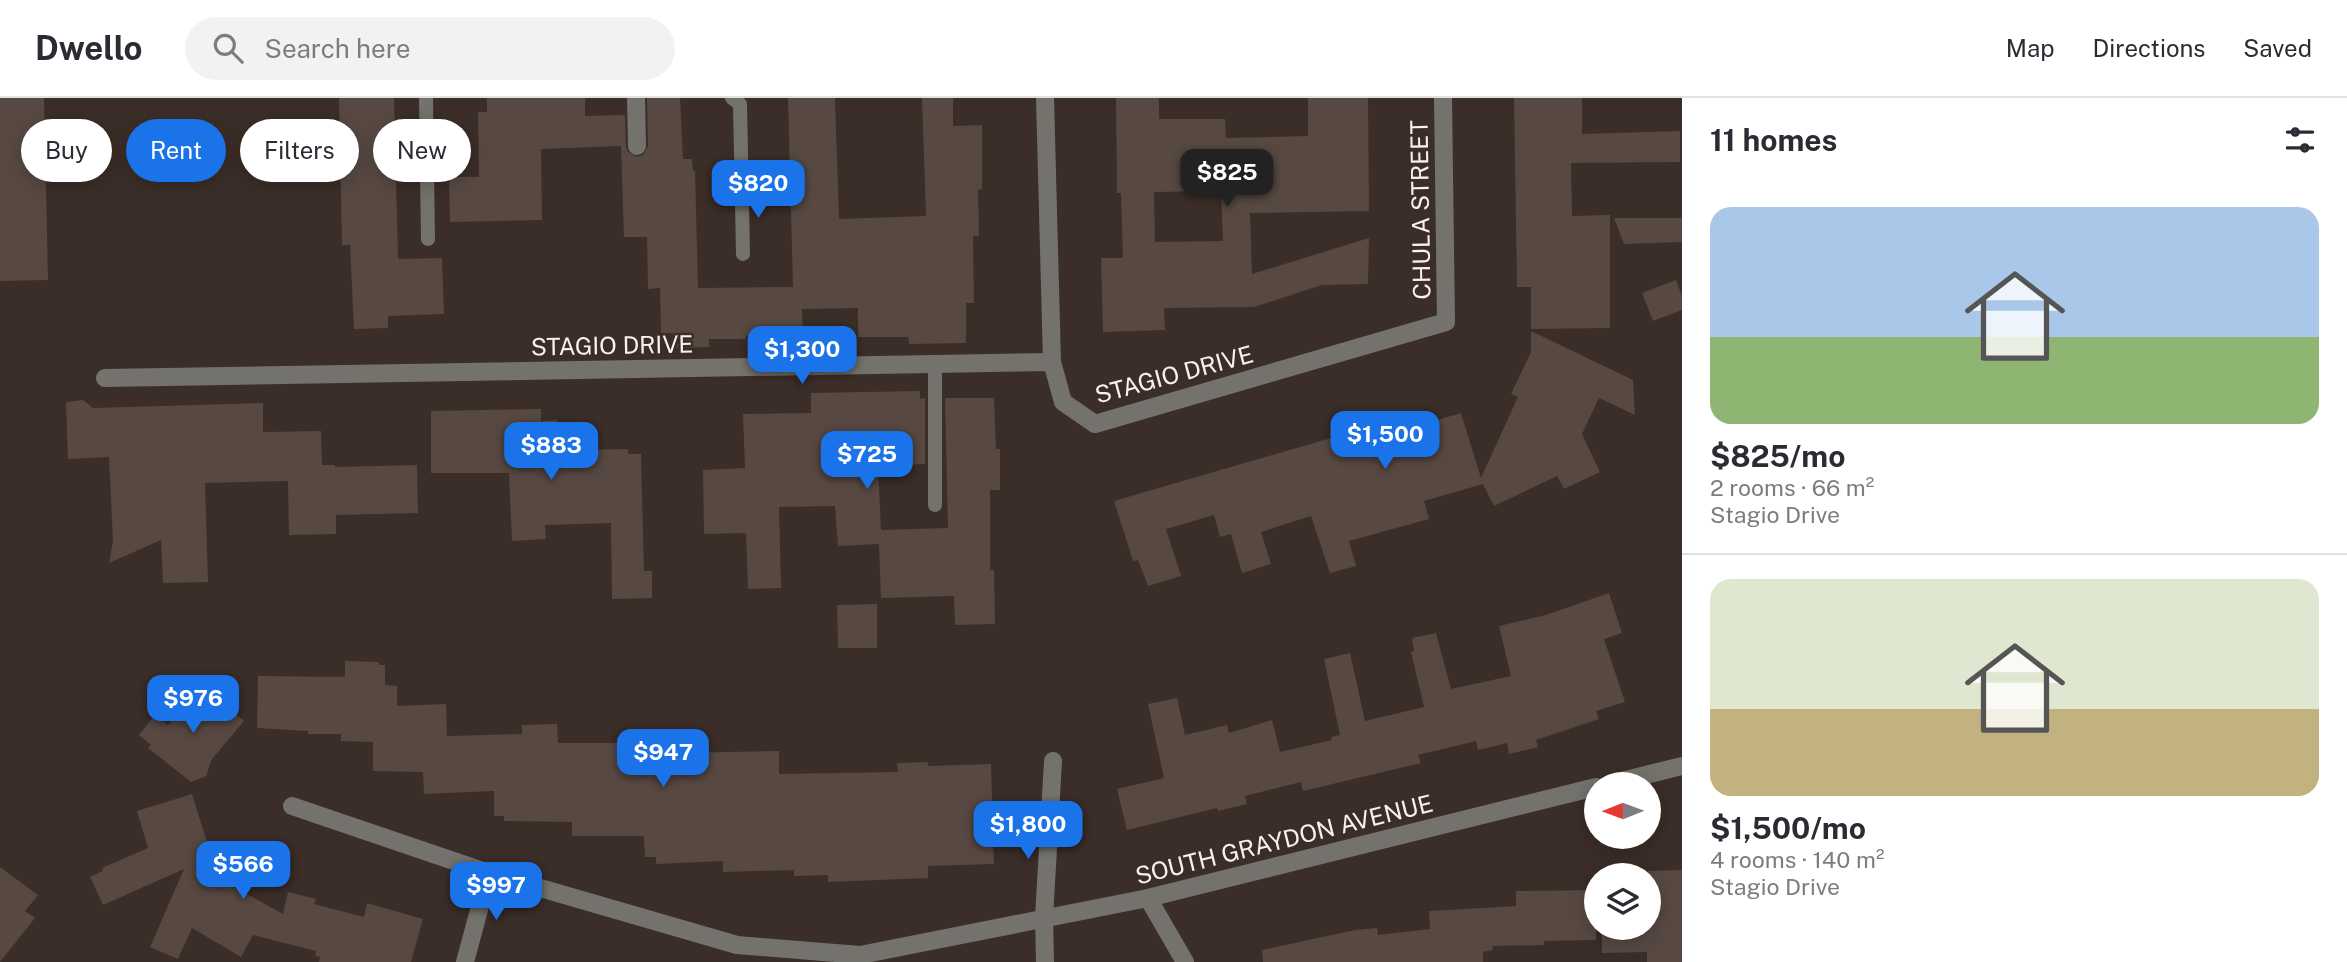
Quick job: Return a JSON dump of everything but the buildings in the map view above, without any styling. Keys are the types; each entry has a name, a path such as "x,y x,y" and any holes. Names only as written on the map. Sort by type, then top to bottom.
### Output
{"street":[{"path":"636,98 637,146"},
{"path":"1045,98 1052,362"},
{"name":"CHULA STREET","path":"1443,98 1446,322"},
{"name":"STAGIO DRIVE","path":"105,378 1052,362 1063,402 1095,424 1446,322"},
{"path":"1045,962 1044,918 1053,761"},
{"path":"1658,772 1682,766"},
{"name":"SOUTH GRAYDON AVENUE","path":"292,806 489,873 737,945 860,955 1147,898 1584,790"},
{"path":"465,962 489,873"},
{"path":"1147,898 1185,962"}],"lane":[{"path":"426,98 428,239"},
{"path":"732,98 740,104 743,254"},
{"path":"934,364 935,505"}]}
